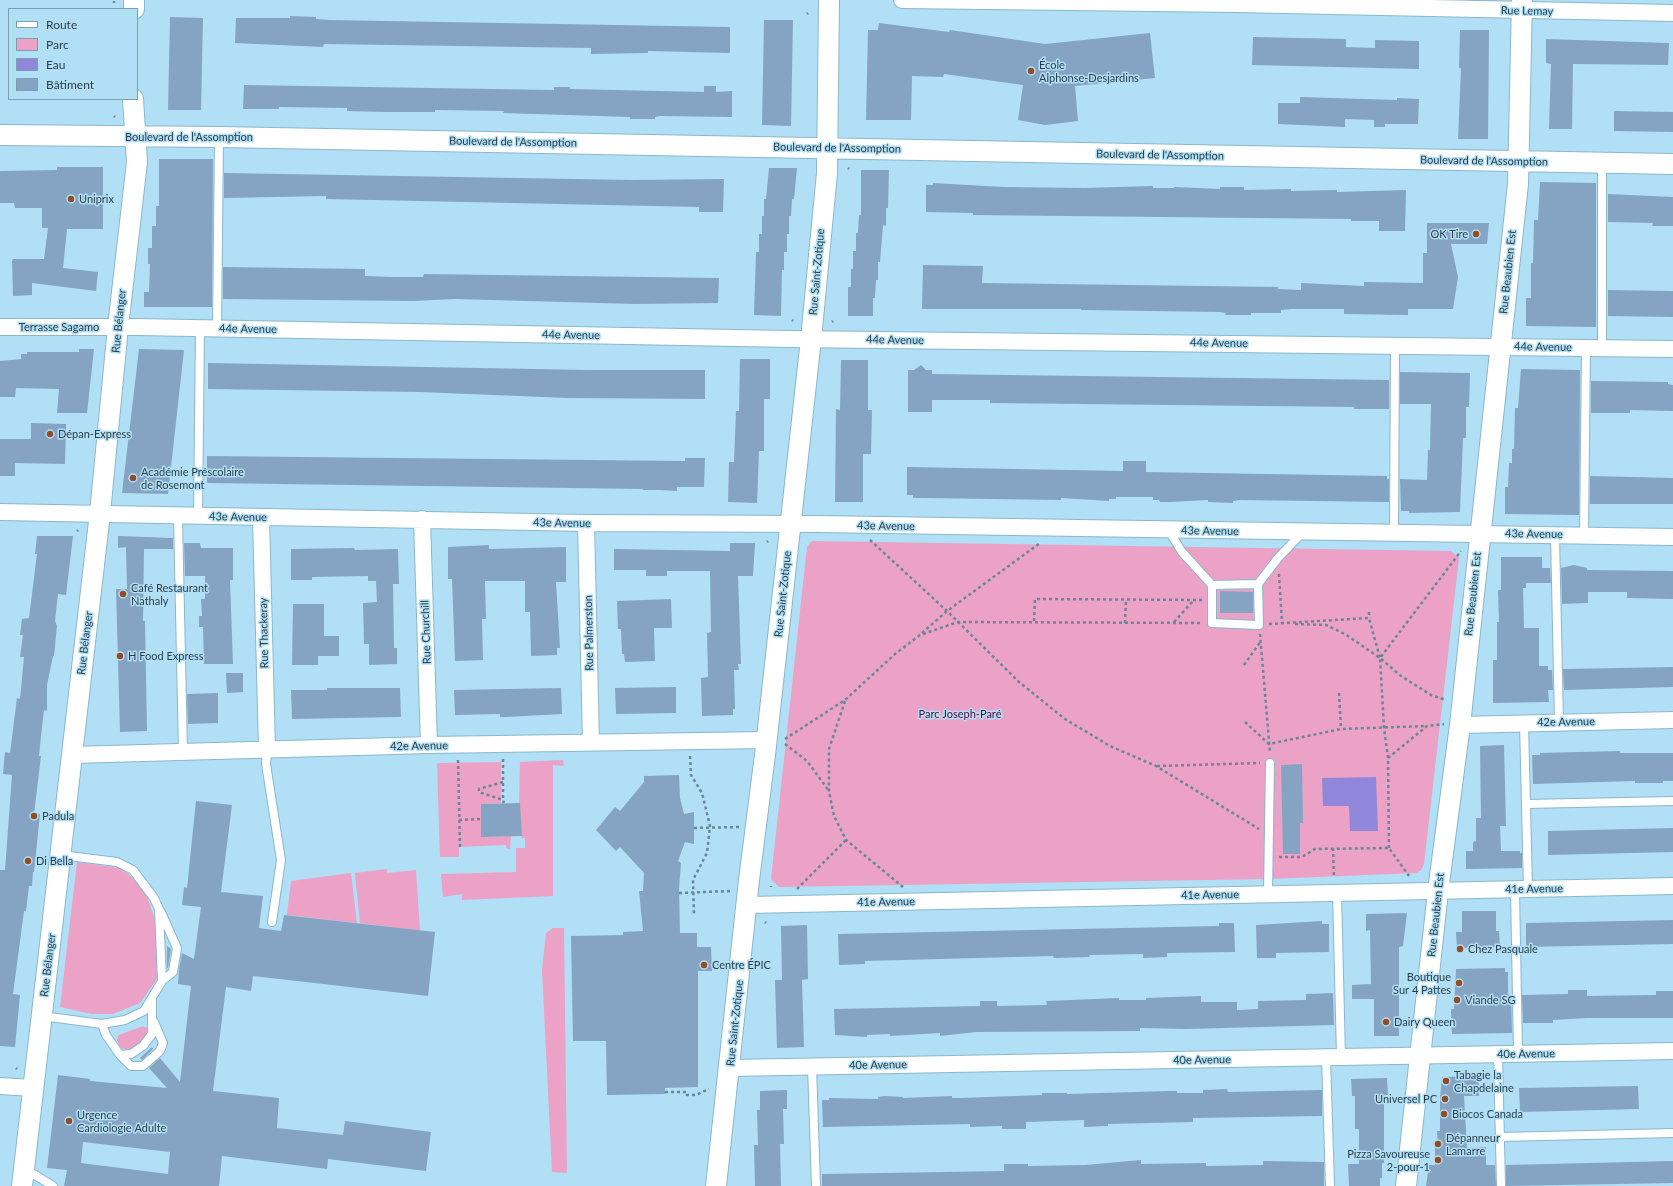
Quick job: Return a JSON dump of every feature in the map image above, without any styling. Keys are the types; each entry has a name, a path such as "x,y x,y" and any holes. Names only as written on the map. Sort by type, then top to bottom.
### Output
{"street":[{"name":"Rue Saint-Zotique","path":"716,1186 747,905 779,741 791,524 827,173 829,0"},
{"name":"Rue Lemay","path":"902,0 1243,4 1522,5 1673,13"},
{"name":"Rue Beaubien Est","path":"1406,1186 1438,891 1452,724 1479,534 1518,184 1522,5"},
{"name":"Rue Bélanger","path":"23,1177 100,513 118,327 137,162 134,136 133,100"},
{"name":"Boulevard de l'Assomption","path":"0,135 219,137 1673,164"},
{"name":"Terrasse Sagamo","path":"0,327 118,327"},
{"name":"44e Avenue","path":"118,327 811,339 1673,349"},
{"path":"0,512 100,513"},
{"name":"43e Avenue","path":"100,513 198,517 422,519 586,523 791,524 1169,531 1673,537"},
{"name":"Rue Thackeray","path":"261,518 267,750"},
{"name":"Rue Churchill","path":"422,519 429,745"},
{"name":"Rue Palmerston","path":"586,523 591,743"},
{"name":"42e Avenue","path":"1452,724 1673,720"},
{"name":"42e Avenue","path":"72,754 429,745 779,741"},
{"name":"41e Avenue","path":"747,905 1268,894 1336,885 1438,891 1673,886"},
{"name":"40e Avenue","path":"730,1068 1673,1051"},
{"path":"0,1086 33,1088"}],"lane":[{"path":"217,329 219,137"},
{"path":"1584,536 1602,163"},
{"path":"198,517 200,328"},
{"path":"1394,533 1395,345"},
{"path":"178,516 183,752"},
{"path":"1169,531 1182,552 1212,585 1212,623 1259,625 1258,584 1278,558 1302,532"},
{"path":"1555,535 1559,722"},
{"path":"1212,585 1258,584"},
{"path":"1518,1054 1522,889 1526,804 1524,723"},
{"path":"267,750 266,764 281,860 272,922"},
{"path":"1268,894 1270,763"},
{"path":"1526,804 1673,801"},
{"path":"41,1016 102,1024 125,1020 144,1011 152,1000 162,981 173,972 177,948 154,898 133,870 117,862 61,856"},
{"path":"1330,1186 1336,885"},
{"path":"159,909 162,981"},
{"path":"120,1055 131,1054 143,1046 152,1034 152,1000"},
{"path":"102,1024 106,1035 120,1055 131,1066 143,1066 160,1052 163,1043 153,1019"},
{"path":"1498,1055 1501,1186"},
{"path":"812,1066 816,1186"},
{"path":"1500,1137 1673,1133"},
{"path":"23,1177 53,1186"}],"path":[{"path":"870,540 947,611 1019,682 1065,719 1110,746 1156,766 1269,836"},
{"path":"829,791 806,761 779,741 845,700 895,654 947,611 1040,543"},
{"path":"1380,658 1461,552"},
{"path":"1278,558 1282,623"},
{"path":"1034,621 1035,599 1212,600"},
{"path":"1125,623 1126,599"},
{"path":"1173,623 1194,600"},
{"path":"1369,612 1369,618 1380,658 1384,728 1388,758 1389,848 1409,876"},
{"path":"1156,766 1270,763 1259,625 1369,618"},
{"path":"920,634 958,622 1034,621 1212,623"},
{"path":"1282,623 1326,625 1345,634 1380,658 1401,676 1425,691 1446,700"},
{"path":"1244,665 1261,641"},
{"path":"1340,694 1341,729"},
{"path":"845,700 829,749 829,791 834,816 846,840 903,887"},
{"path":"1245,722 1269,744"},
{"path":"1269,744 1341,729 1452,724"},
{"path":"1388,758 1427,726"},
{"path":"690,755 691,775 702,793 710,826 707,853 693,880 694,915"},
{"path":"503,759 504,802 479,792 479,790 503,782"},
{"path":"458,760 460,847"},
{"path":"459,820 481,819"},
{"path":"694,828 710,826 739,827"},
{"path":"797,890 846,840"},
{"path":"1333,848 1336,885"},
{"path":"1269,857 1302,857 1315,849 1389,848"},
{"path":"679,893 731,890"},
{"path":"711,964 723,964"},
{"path":"665,1092 687,1092 687,1095 696,1095 709,1089"}],"green space":[{"name":"Parc Joseph-Paré","path":"812,541 1451,551 1459,558 1424,864 1421,870 1416,873 1269,879 779,887 771,879 807,547"},
{"path":"563,760 564,766 553,765 553,896 462,900 462,894 443,897 441,874 516,872 516,848 525,848 525,838 522,838 519,803 520,762"},
{"path":"501,762 501,803 481,804 481,837 511,836 510,849 507,849 506,845 459,847 459,857 440,857 437,763"},
{"path":"77,862 120,868 133,878 147,896 156,923 157,979 140,1003 113,1014 92,1014 60,1007"},
{"path":"387,869 387,873 416,870 420,931 360,923 355,873"},
{"path":"351,873 357,923 287,915 291,881"},
{"path":"553,928 564,928 567,1173 552,1172 542,970 546,933"},
{"path":"143,1026 148,1029 148,1032 140,1044 129,1049 122,1049 117,1040 119,1035"}],"water":[{"path":"1376,777 1378,831 1350,831 1349,806 1323,806 1322,778"}],"building":[{"path":"290,16 316,17 316,19 329,20 730,27 730,53 648,51 648,53 591,54 591,48 324,44 323,47 235,43 236,18 290,18"},
{"path":"170,17 203,18 201,110 168,110"},
{"path":"764,20 793,20 791,126 762,125"},
{"path":"879,23 949,32 950,30 1045,44 1150,33 1155,78 1075,86 1078,121 1045,125 1018,120 1023,85 944,74 943,77 912,76 911,120 866,120 868,30 878,30"},
{"path":"1460,30 1489,30 1488,139 1458,139 1461,68 1459,68"},
{"path":"1253,37 1346,39 1346,47 1375,48 1375,40 1419,41 1419,69 1252,65"},
{"path":"1546,39 1669,43 1668,65 1573,64 1572,129 1549,129 1551,64 1546,63"},
{"path":"244,85 554,90 554,87 570,87 570,89 704,92 704,86 716,86 716,92 732,91 732,117 660,116 655,117 655,119 630,119 630,117 503,113 504,111 435,110 435,112 383,112 347,111 347,108 279,107 279,109 243,109"},
{"path":"1300,97 1397,100 1397,98 1419,99 1418,124 1385,124 1385,127 1374,127 1374,120 1345,119 1345,127 1278,124 1278,103 1300,103"},
{"path":"1614,111 1673,112 1673,132 1614,131"},
{"path":"159,159 213,159 212,307 144,307 144,292 149,292 150,264 148,264 148,248 152,248 152,226 156,226 156,206 159,206"},
{"path":"57,167 103,167 103,229 67,229 63,268 98,272 96,291 32,283 32,295 13,296 13,259 44,259 48,228 42,228 42,208 15,208 14,203 0,203 0,171 57,170"},
{"path":"769,168 797,168 794,199 792,199 791,216 789,216 787,252 784,252 784,270 782,270 781,316 754,315 756,252 759,252 759,234 762,234 762,216 764,216 764,199 766,199"},
{"path":"861,170 889,170 888,208 886,208 886,226 883,225 880,262 878,262 878,280 876,280 875,298 873,298 873,316 848,316 848,287 851,287 853,251 856,251 856,233 858,233 859,215 861,215"},
{"path":"224,173 633,180 724,179 723,212 699,212 699,207 326,199 326,196 224,198"},
{"path":"1540,182 1596,183 1596,327 1526,326 1526,298 1531,298 1531,263 1533,263 1534,220 1538,220"},
{"path":"933,183 1003,187 1084,188 1153,186 1153,188 1174,187 1220,189 1220,187 1244,187 1244,190 1291,189 1291,191 1337,190 1337,192 1406,190 1405,231 1379,231 1379,221 1351,221 1351,219 973,215 973,213 926,212 926,185 933,185"},
{"path":"1608,194 1673,197 1673,226 1652,226 1653,223 1608,222"},
{"path":"1427,223 1489,223 1487,244 1451,244 1458,277 1453,309 1408,309 1408,315 1344,314 1344,309 1292,309 1281,310 1281,313 1225,315 1226,313 1219,312 1081,309 922,309 923,265 983,266 982,283 1278,287 1278,289 1301,290 1301,283 1364,286 1364,282 1423,283 1423,253 1427,253"},
{"path":"223,267 365,269 365,276 394,277 423,277 424,274 719,278 718,303 636,304 455,299 414,301 223,299"},
{"path":"1608,290 1673,291 1673,317 1608,316"},
{"path":"79,349 94,349 87,413 57,413 59,389 16,388 15,397 0,397 0,361 21,359 21,354 27,354 27,352 79,352"},
{"path":"139,349 184,350 168,494 122,493"},
{"path":"740,359 770,359 770,399 764,399 764,451 759,451 757,503 728,502 729,462 734,462 736,411 739,411"},
{"path":"841,360 868,360 868,410 872,410 871,454 863,454 863,502 835,502 836,409 840,410"},
{"path":"208,363 588,370 705,370 705,399 567,398 420,392 208,389"},
{"path":"921,365 926,370 932,370 932,374 1389,380 1389,409 1354,409 1354,407 990,403 990,400 932,400 932,412 908,412 908,370 914,370"},
{"path":"1521,369 1580,370 1579,515 1505,514 1505,487 1508,487 1509,463 1512,463 1512,449 1514,449 1515,408 1518,408"},
{"path":"1400,372 1470,373 1469,407 1466,407 1466,438 1463,438 1460,512 1409,513 1409,511 1401,511 1400,479 1427,480 1428,450 1430,450 1431,404 1400,404"},
{"path":"1591,381 1668,382 1668,384 1673,385 1673,411 1630,410 1630,413 1591,413"},
{"path":"31,423 66,424 65,464 15,463 15,476 0,476 0,439 31,439"},
{"path":"207,456 685,461 685,458 705,458 704,487 677,487 677,491 643,489 207,483"},
{"path":"1123,461 1146,461 1146,472 1387,476 1387,479 1389,479 1389,502 1240,500 1233,501 1233,503 1208,502 1208,500 1160,502 1159,500 1153,500 1153,497 1116,497 1116,499 1109,499 1109,501 1061,498 1061,500 913,498 913,495 907,495 907,467 1123,471"},
{"path":"1590,476 1673,478 1673,504 1590,504"},
{"path":"37,536 73,536 66,595 58,594 55,621 57,626 54,656 47,685 47,711 44,710 41,736 39,756 41,756 34,814 40,814 34,872 32,886 29,886 26,911 24,911 13,994 20,995 15,1047 0,1046 0,870 5,870 12,775 3,774 5,752 10,753 17,698 20,699 24,657 20,657 23,635 20,635 22,619 29,618 37,554 35,554"},
{"path":"118,536 173,538 173,549 144,549 143,621 145,621 147,731 120,732 116,589 127,589 126,547 118,548"},
{"path":"184,543 200,543 201,548 233,548 233,580 230,580 233,664 204,664 203,627 199,627 199,616 202,616 201,599 205,599 205,576 185,576"},
{"path":"730,543 755,543 753,576 738,576 741,664 738,664 739,670 734,670 735,709 733,709 733,715 702,716 701,678 708,677 707,633 711,632 710,571 667,571 667,576 646,576 646,570 614,570 614,549 730,551"},
{"path":"489,545 489,549 566,547 566,582 556,582 560,648 557,648 557,655 531,656 530,612 525,612 525,581 485,581 486,619 482,619 483,660 455,661 452,579 448,579 448,547"},
{"path":"354,548 355,550 398,549 399,584 393,584 394,648 397,648 397,664 369,665 369,644 364,644 363,603 377,602 376,581 368,581 368,576 312,577 312,580 291,580 291,549"},
{"path":"1501,557 1542,557 1542,568 1550,568 1551,583 1526,583 1526,588 1523,588 1524,628 1539,628 1539,666 1548,666 1548,670 1552,670 1553,690 1548,690 1549,702 1493,703 1493,660 1497,660 1497,622 1499,622 1498,590 1501,590"},
{"path":"1574,565 1587,568 1587,570 1673,571 1673,599 1627,598 1627,592 1588,592 1588,603 1562,604 1561,568"},
{"path":"1220,591 1253,592 1253,613 1220,613"},
{"path":"671,599 672,628 654,628 655,661 625,662 624,654 622,654 621,629 618,629 617,601"},
{"path":"293,604 324,604 324,636 339,636 339,656 318,656 318,665 292,665"},
{"path":"1673,667 1673,687 1564,690 1563,669"},
{"path":"226,673 243,673 243,692 227,693"},
{"path":"676,687 676,713 616,714 615,688"},
{"path":"327,688 400,688 401,717 292,719 291,690 327,690"},
{"path":"561,688 562,714 506,717 500,717 500,714 455,715 454,690"},
{"path":"218,693 218,723 188,724 187,694"},
{"path":"1504,745 1506,826 1500,826 1501,851 1520,851 1520,853 1522,853 1522,868 1466,869 1466,851 1473,851 1473,842 1476,841 1476,818 1481,818 1480,746"},
{"path":"1620,751 1620,753 1673,753 1673,781 1663,781 1663,783 1635,783 1635,781 1533,784 1532,755 1540,755 1540,753"},
{"path":"1302,764 1303,823 1300,823 1300,854 1283,854 1281,765"},
{"path":"679,775 680,798 684,814 694,812 694,844 685,842 678,861 681,863 679,889 680,933 697,933 697,947 711,947 712,971 698,971 698,1087 665,1088 665,1094 607,1095 606,1041 573,1041 571,936 623,935 623,932 643,931 639,891 643,891 644,873 620,847 616,851 596,830 615,807 620,811 644,782 644,776"},
{"path":"196,801 232,805 221,892 263,896 259,928 281,931 284,915 435,932 428,996 253,976 251,991 226,987 213,1091 279,1098 277,1128 343,1135 345,1121 431,1132 426,1171 328,1159 327,1169 222,1156 219,1186 64,1186 67,1170 47,1168 58,1075 90,1079 90,1081 167,1088 149,1068 160,1058 180,1082 191,986 178,984 179,970 182,953 194,959 201,907 182,905 184,887 187,888","holes":["83,1142 170,1152 168,1174 81,1163"]},
{"path":"520,803 522,836 481,837 481,804"},
{"path":"1673,828 1673,852 1548,855 1548,831"},
{"path":"1462,911 1496,911 1496,931 1499,931 1500,947 1457,948 1456,932 1462,932"},
{"path":"1407,913 1403,946 1399,947 1399,1036 1374,1036 1374,999 1352,999 1352,985 1371,984 1370,930 1366,931 1366,914"},
{"path":"1673,920 1673,944 1526,947 1526,923"},
{"path":"1322,921 1322,924 1329,924 1329,952 1276,953 1276,958 1257,958 1256,925"},
{"path":"1219,923 1234,923 1235,952 1167,953 1167,957 1143,958 1143,954 1089,955 1090,957 1054,958 1053,956 865,961 865,964 839,965 838,934 1219,926"},
{"path":"807,925 808,979 802,980 804,1047 777,1048 775,980 782,980 781,926"},
{"path":"167,946 171,949 168,968 167,968"},
{"path":"1505,968 1505,972 1508,972 1508,995 1511,995 1512,1033 1452,1034 1451,1009 1454,1009 1456,969"},
{"path":"1568,990 1587,990 1587,996 1656,995 1656,991 1673,991 1673,1018 1587,1018 1553,1020 1553,1023 1523,1023 1522,995 1568,994"},
{"path":"1333,993 1334,1025 1187,1029 1140,1028 1140,1031 976,1032 940,1036 940,1033 890,1036 890,1034 867,1035 867,1037 835,1035 834,1009 980,1006 980,1001 997,1001 997,1006 1047,1005 1046,1001 1119,998 1119,1000 1146,1000 1146,998 1201,996 1201,1002 1237,1002 1237,1010 1258,1009 1258,1001 1306,1000 1306,994"},
{"path":"152,1047 153,1049 142,1060 140,1058"},
{"path":"1479,1076 1479,1096 1464,1096 1467,1148 1486,1147 1486,1165 1495,1165 1496,1186 1426,1186 1429,1165 1435,1165 1435,1148 1438,1148 1437,1131 1440,1131 1440,1098 1442,1077"},
{"path":"1387,1078 1388,1095 1384,1095 1384,1163 1382,1163 1382,1178 1380,1178 1380,1186 1349,1186 1348,1164 1359,1164 1359,1129 1355,1129 1355,1096 1352,1096 1351,1079"},
{"path":"1638,1086 1639,1109 1520,1112 1519,1088"},
{"path":"1227,1089 1228,1092 1322,1090 1322,1116 1193,1118 1193,1122 1108,1124 1108,1126 1084,1127 1084,1120 1026,1122 1026,1129 1002,1129 1002,1126 970,1127 970,1124 823,1127 822,1100 829,1100 829,1098 878,1099 878,1097 885,1096 903,1098 952,1096 952,1098 960,1098 1042,1095 1042,1093 1067,1094 1169,1091 1177,1091 1177,1093 1203,1093 1203,1090"},
{"path":"787,1090 787,1109 783,1109 784,1144 780,1144 781,1186 755,1186 754,1145 758,1145 757,1110 760,1110 760,1091"},
{"path":"1141,1160 1141,1164 1206,1163 1206,1166 1263,1165 1263,1161 1324,1162 1324,1186 822,1186 822,1174 1004,1171 1004,1164 1028,1164 1028,1166 1085,1165"},
{"path":"1673,1161 1673,1183 1506,1186 1506,1165"}],"place":[{"name":"École Alphonse-Desjardins","path":"1031,71"},
{"name":"Uniprix","path":"71,199"},
{"name":"OK Tire","path":"1476,234"},
{"name":"Dépan-Express","path":"50,434"},
{"name":"Académie Préscolaire de Rosemont","path":"133,478"},
{"name":"Café Restaurant Nathaly","path":"123,594"},
{"name":"H Food Express","path":"120,656"},
{"name":"Padula","path":"34,816"},
{"name":"Di Bella","path":"28,861"},
{"name":"Chez Pasquale","path":"1460,949"},
{"name":"Centre ÉPIC","path":"704,965"},
{"name":"Boutique Sur 4 Pattes","path":"1459,983"},
{"name":"Viande SG","path":"1457,1000"},
{"name":"Dairy Queen","path":"1386,1022"},
{"name":"Tabagie la Chapdelaine","path":"1446,1081"},
{"name":"Universel PC","path":"1445,1099"},
{"name":"Biocos Canada","path":"1444,1114"},
{"name":"Urgence Cardiologie Adulte","path":"69,1121"},
{"name":"Dépanneur Lamarre","path":"1438,1144"},
{"name":"Pizza Savoureuse 2-pour-1","path":"1438,1160"}]}
